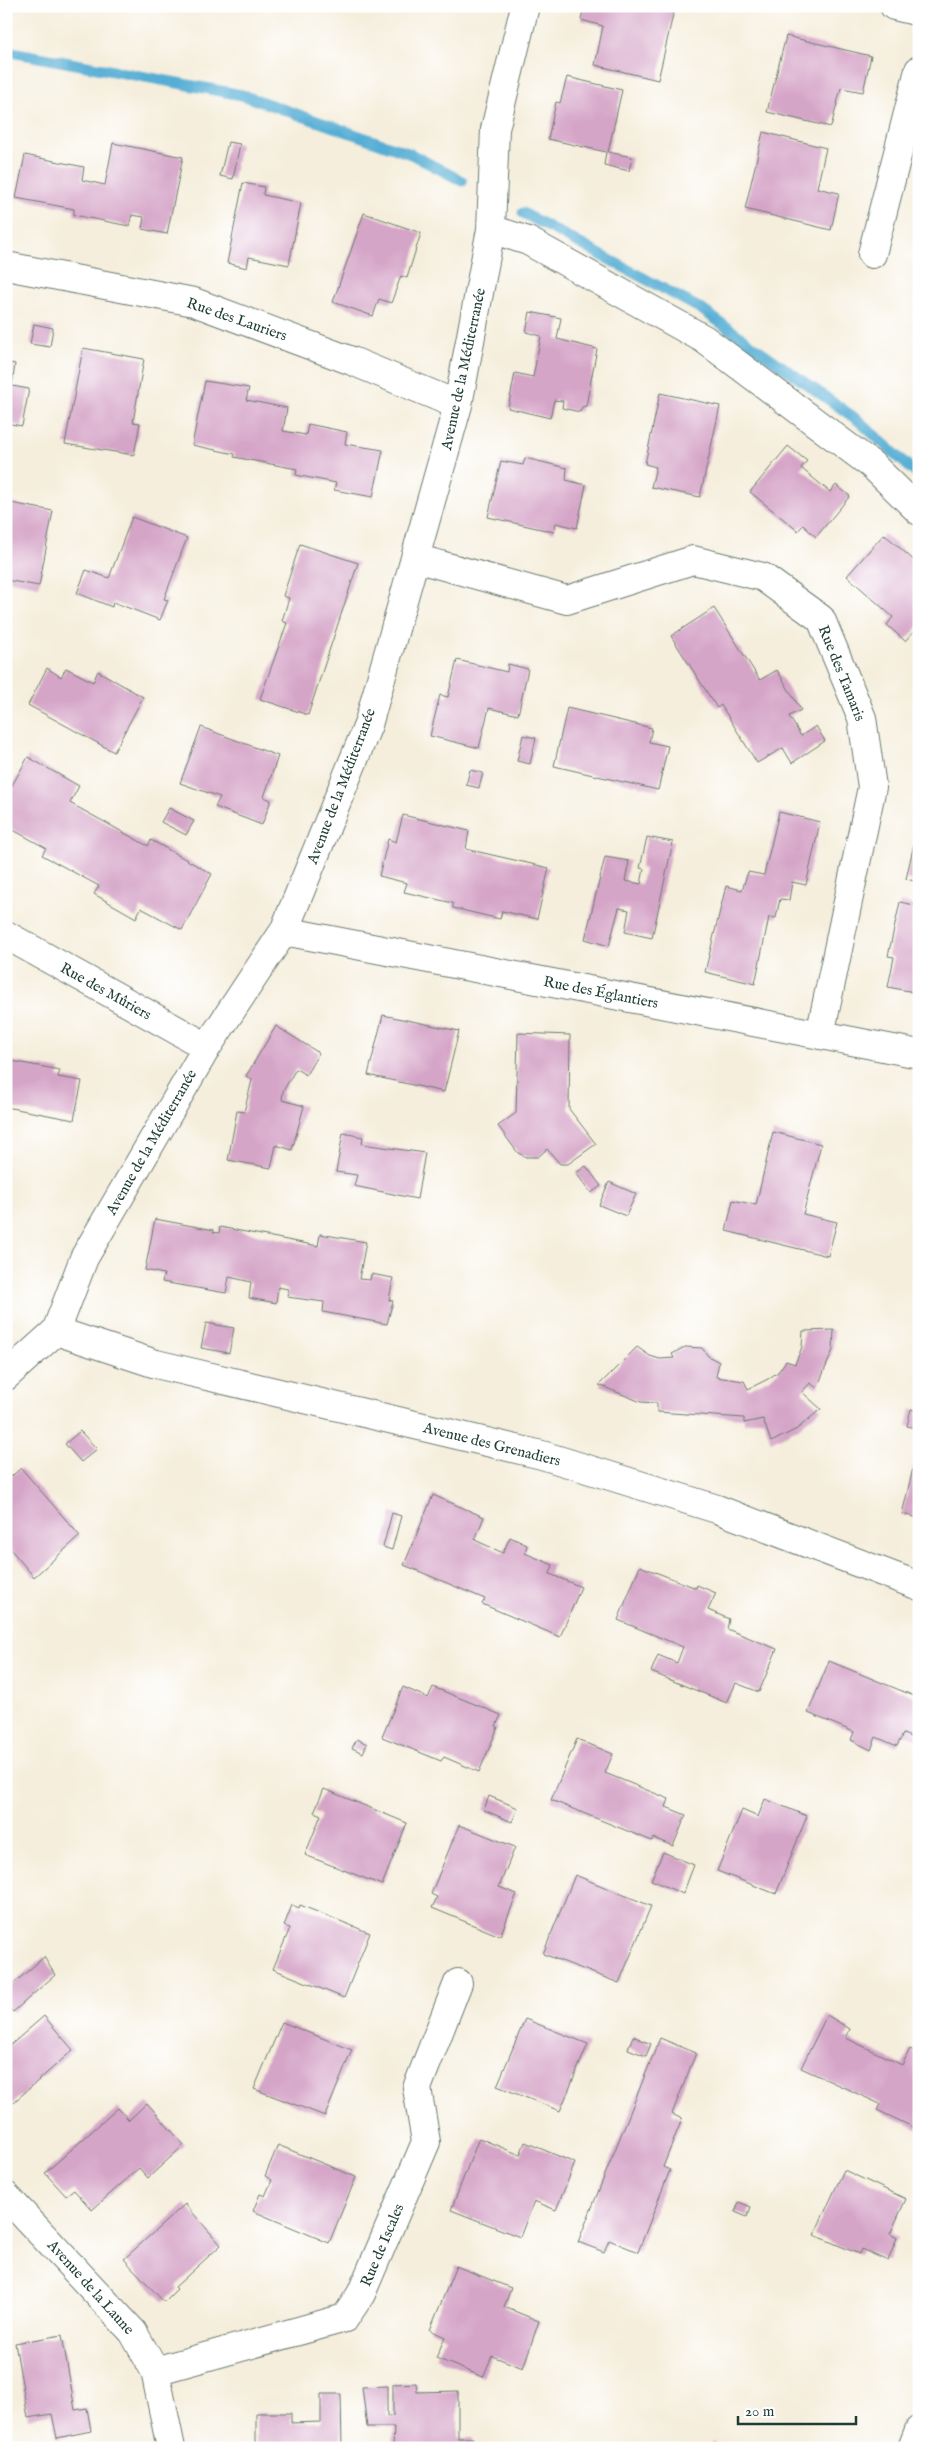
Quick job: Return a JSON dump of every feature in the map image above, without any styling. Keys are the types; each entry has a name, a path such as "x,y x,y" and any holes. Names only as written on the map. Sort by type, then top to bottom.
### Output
{"street":[{"name":"Avenue de la Méditerranée","path":"6,1376 56,1331 84,1258 207,1047 284,931 368,725 458,405 491,229 495,129 525,6"},
{"path":"894,6 919,12"},
{"path":"872,254 919,70"},
{"path":"491,229 528,242 704,339 872,465 919,511"},
{"name":"Rue des Lauriers","path":"6,266 194,302 352,360 458,405"},
{"name":"Rue des Tamaris","path":"415,558 568,600 693,560 764,576 821,619 862,718 872,787 820,1035"},
{"name":"Rue des Églantiers","path":"284,931 919,1054"},
{"name":"Rue des Mûriers","path":"6,935 207,1047"},
{"name":"Avenue des Grenadiers","path":"56,1331 156,1364 542,1455 717,1509 919,1586"},
{"name":"Rue de Iscales","path":"155,2372 345,2318 361,2294 426,2142 417,2088 458,1983"},
{"name":"Avenue de la Laune","path":"6,2196 133,2332 155,2372 171,2448"},
{"path":"912,2448 919,2430"}],"building":[{"path":"584,6 675,6 658,80 595,65 603,26 581,20"},
{"path":"786,36 871,56 863,92 841,88 831,127 767,112"},
{"path":"567,77 622,90 608,152 632,157 629,171 604,165 606,152 548,139 556,102 560,103"},
{"path":"763,132 826,148 817,188 839,193 831,230 745,209"},
{"path":"228,142 240,144 233,179 220,176"},
{"path":"113,143 183,157 167,234 142,229 144,217 132,215 129,226 74,215 74,209 16,198 25,155 84,167 82,180 105,185"},
{"path":"243,183 264,187 263,195 301,203 289,265 249,257 247,268 227,263"},
{"path":"364,213 421,233 407,278 401,276 391,303 379,299 373,316 333,302"},
{"path":"530,312 561,318 557,339 597,349 586,406 582,407 580,412 562,408 563,401 554,400 550,418 508,408 515,373 533,377 541,336 526,332"},
{"path":"34,324 53,328 50,347 30,344"},
{"path":"83,348 144,359 133,422 140,423 134,455 65,444"},
{"path":"6,362 15,364 12,386 29,389 22,426 6,423"},
{"path":"205,381 249,388 246,400 287,408 283,431 306,435 308,424 347,432 345,444 383,450 373,497 334,490 336,483 296,475 297,469 234,457 235,454 192,445"},
{"path":"660,393 720,406 700,497 651,487 656,467 645,464"},
{"path":"788,446 807,461 801,468 830,492 836,485 850,496 816,537 803,525 798,531 750,492"},
{"path":"525,458 567,468 566,480 586,485 577,528 556,523 554,532 488,517 501,461 523,465"},
{"path":"6,502 53,511 39,586 6,580"},
{"path":"132,517 187,538 164,599 168,600 160,620 113,602 112,607 77,593 86,570 109,578"},
{"path":"884,534 916,562 919,560 919,626 905,641 887,625 893,617 847,576"},
{"path":"300,544 358,563 308,715 260,699 287,623 282,621 289,598 283,596"},
{"path":"714,608 760,680 777,670 801,710 789,716 801,736 816,726 825,741 792,763 783,748 757,763 721,705 717,708 671,636"},
{"path":"457,660 507,672 508,664 528,669 518,715 489,708 479,748 430,736 440,695 448,697"},
{"path":"47,668 61,677 66,668 93,682 98,671 143,697 114,752 28,705"},
{"path":"567,708 652,728 649,742 668,746 658,790 554,766"},
{"path":"201,727 278,756 264,797 271,800 262,825 215,807 220,797 180,783"},
{"path":"523,735 536,738 530,764 517,761"},
{"path":"28,757 79,786 70,803 148,846 151,840 212,874 182,930 141,908 136,918 94,894 99,886 42,855 46,848 6,826 6,786 10,789"},
{"path":"470,770 483,773 479,788 466,785"},
{"path":"169,808 194,821 186,835 161,822"},
{"path":"779,812 820,822 806,885 792,882 789,900 780,899 776,918 769,917 755,984 705,972 726,886 742,890 748,872 764,875"},
{"path":"403,815 469,831 466,849 549,868 537,919 502,911 500,919 453,908 453,903 404,892 407,883 379,876 388,839 396,842"},
{"path":"919,826 919,882 906,879"},
{"path":"647,837 673,842 652,938 625,932 629,910 619,908 609,946 585,939 605,857 629,861 625,881 641,884 644,869 640,868"},
{"path":"900,902 919,906 919,993 888,987 894,957 888,956"},
{"path":"383,1015 459,1031 444,1092 368,1075"},
{"path":"276,1026 319,1053 306,1075 296,1069 283,1091 282,1100 304,1106 292,1150 276,1145 271,1168 228,1160 237,1111 244,1112 252,1080 246,1076"},
{"path":"518,1033 570,1035 569,1109 596,1144 568,1164 560,1164 547,1149 538,1157 526,1157 518,1153 498,1126 516,1113"},
{"path":"6,1060 60,1070 58,1077 82,1081 74,1120 6,1107"},
{"path":"773,1132 821,1144 803,1214 837,1222 828,1256 726,1231 733,1200 756,1205"},
{"path":"343,1133 363,1137 362,1144 425,1153 417,1199 354,1186 357,1175 336,1172"},
{"path":"586,1166 601,1186 591,1193 576,1173"},
{"path":"609,1182 636,1194 626,1216 599,1205"},
{"path":"155,1219 214,1230 213,1232 219,1233 220,1227 318,1246 320,1234 366,1242 359,1279 370,1280 371,1274 393,1278 389,1300 393,1301 387,1324 323,1312 324,1302 287,1297 288,1289 278,1287 276,1303 249,1298 251,1282 229,1277 226,1293 162,1282 164,1274 145,1270"},
{"path":"206,1323 234,1328 229,1353 201,1348"},
{"path":"834,1330 833,1350 817,1388 810,1383 802,1392 821,1409 797,1429 771,1442 763,1419 744,1423 744,1418 657,1412 657,1403 641,1402 599,1385 637,1347 650,1356 660,1359 674,1358 672,1354 685,1347 702,1348 708,1356 719,1362 716,1377 744,1381 748,1389 778,1372 786,1361 795,1364 802,1347 803,1331"},
{"path":"918,1406 919,1429 907,1426 911,1409 917,1411"},
{"path":"80,1431 97,1449 81,1462 65,1444"},
{"path":"917,1452 919,1452 919,1518 902,1514"},
{"path":"21,1468 80,1536 34,1577 6,1544 6,1481"},
{"path":"433,1495 484,1517 475,1540 503,1553 510,1537 527,1545 525,1553 553,1565 550,1574 581,1587 560,1637 482,1604 485,1599 404,1565"},
{"path":"392,1513 401,1516 392,1550 383,1547"},
{"path":"640,1566 696,1588 697,1585 716,1593 708,1610 729,1619 727,1629 777,1649 759,1692 736,1683 727,1703 651,1672 658,1655 677,1663 683,1647 618,1620"},
{"path":"829,1661 919,1698 919,1740 903,1734 897,1746 876,1737 871,1750 851,1740 854,1732 808,1713"},
{"path":"403,1687 428,1698 433,1687 501,1715 496,1726 498,1727 479,1772 444,1757 441,1761 382,1737"},
{"path":"357,1739 367,1744 363,1753 352,1748"},
{"path":"577,1739 613,1754 605,1773 669,1799 666,1807 686,1815 673,1846 653,1838 652,1841 551,1800"},
{"path":"324,1789 407,1823 382,1885 305,1855 321,1815 314,1812"},
{"path":"489,1796 518,1808 512,1822 484,1810"},
{"path":"765,1799 807,1816 776,1894 717,1871 742,1810 758,1817"},
{"path":"459,1825 515,1847 499,1887 517,1894 500,1936 432,1908 437,1897 431,1894"},
{"path":"663,1852 694,1865 683,1894 651,1880"},
{"path":"575,1875 651,1906 619,1983 543,1954"},
{"path":"292,1905 299,1908 300,1905 370,1933 344,1998 273,1969 290,1928 284,1926"},
{"path":"44,1957 55,1975 13,2012 6,2005 6,1990"},
{"path":"827,2015 850,2029 846,2038 902,2065 910,2049 919,2054 919,2130 877,2110 880,2104 801,2068"},
{"path":"44,2016 73,2050 6,2109 6,2049"},
{"path":"525,2019 588,2044 560,2111 497,2086"},
{"path":"282,2022 352,2050 325,2116 254,2089"},
{"path":"633,2036 651,2044 646,2056 628,2049"},
{"path":"660,2038 696,2053 672,2114 682,2119 663,2167 670,2170 638,2252 609,2240 604,2252 578,2242"},
{"path":"147,2103 184,2145 148,2178 139,2168 92,2210 74,2190 66,2196 45,2173 118,2108 129,2120"},
{"path":"479,2138 520,2155 525,2142 575,2163 556,2210 534,2201 520,2237 451,2210"},
{"path":"278,2145 356,2177 329,2243 253,2211 260,2194 265,2196 272,2180 265,2176"},
{"path":"844,2170 906,2199 890,2234 897,2238 888,2261 861,2249 859,2254 814,2235"},
{"path":"739,2202 751,2207 747,2217 735,2212"},
{"path":"185,2204 221,2245 175,2287 177,2289 164,2302 124,2259"},
{"path":"456,2266 511,2288 504,2307 539,2321 523,2368 492,2356 483,2377 436,2358 445,2337 430,2330"},
{"path":"62,2335 75,2410 87,2408 91,2431 57,2438 52,2414 28,2418 15,2343"},
{"path":"416,2383 417,2392 458,2391 458,2438 473,2438 473,2448 393,2448 394,2427 367,2427 362,2387 387,2386 387,2417 393,2416 393,2384"},
{"path":"321,2394 341,2394 342,2448 256,2448 256,2413 291,2413 291,2423 321,2422"},
{"path":"714,2442 719,2448 708,2448"}],"waterway":[{"path":"6,51 242,95 411,154 462,181"},
{"path":"523,213 701,309 859,421 919,476"}]}
